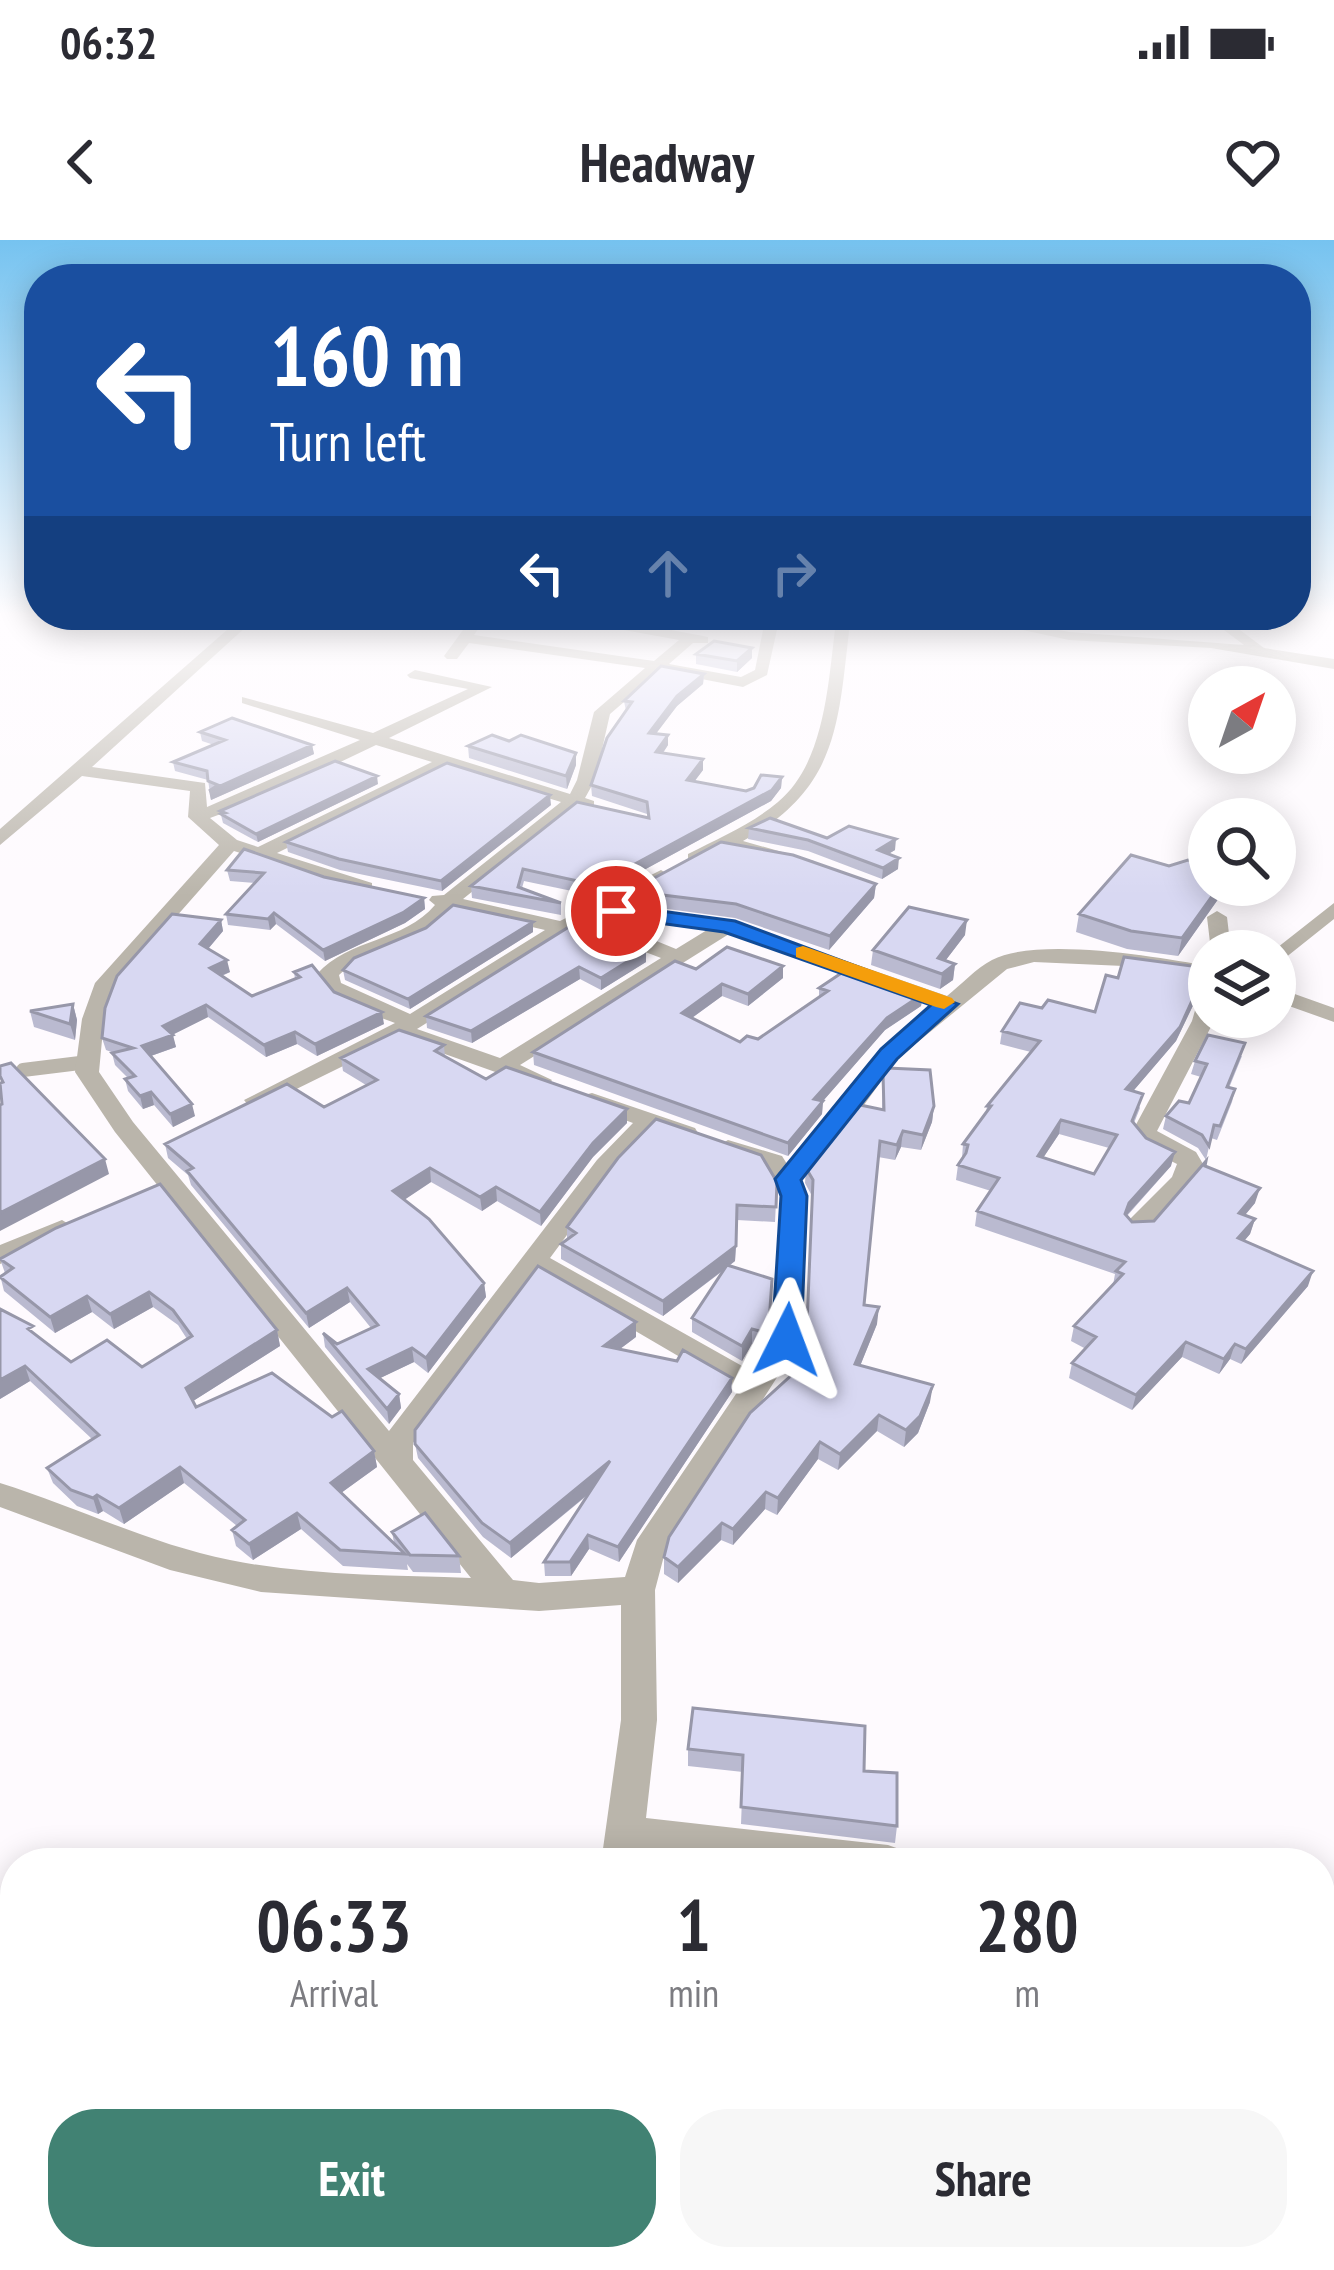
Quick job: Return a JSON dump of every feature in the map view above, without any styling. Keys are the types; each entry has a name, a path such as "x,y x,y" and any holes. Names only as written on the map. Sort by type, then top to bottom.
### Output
{"street":[{"path":"0,839 151,706"},
{"path":"266,706 597,808"},
{"path":"197,818 261,794 445,706"},
{"path":"405,1024 340,992 331,986 328,974 343,961 427,928 449,902 574,800 586,780 602,712 610,706"},
{"path":"231,1112 405,1024 579,919 780,809 800,790 824,736 829,706"},
{"path":"263,852 445,763"},
{"path":"79,770 199,787 197,818"},
{"path":"197,818 230,844 334,879 401,895 579,919 728,926 947,1004"},
{"path":"230,844 106,983 93,1019 87,1072 156,1149 159,1188 502,1594"},
{"path":"720,844 760,848 816,865"},
{"path":"1296,942 1334,909"},
{"path":"1217,916 1218,930"},
{"path":"579,919 675,956"},
{"path":"503,1066 728,926"},
{"path":"788,1179 889,1054 1000,964 1034,956 1188,969"},
{"path":"1296,1001 1334,1015"},
{"path":"405,1024 407,1033 773,1161 788,1179 794,1196 787,1340 649,1549 638,1590 639,1720 623,1848"},
{"path":"1138,1226 1183,1180 1190,1164 1187,1156 1154,1143 1144,1132 1194,1038"},
{"path":"397,1465 398,1441 606,1166 648,1121"},
{"path":"0,1255 85,1219"},
{"path":"534,1260 755,1387"},
{"path":"0,1495 189,1564 234,1574 435,1594 538,1597 638,1590"}],"lane":[{"path":"23,1070 88,1062"}],"building":[{"path":"629,706 670,706 649,733 668,735 656,752 703,759 687,780 746,791 754,788 761,775 782,777 772,790 596,885 523,869 518,887 561,903 471,886 577,802 649,818 647,802 591,785 607,738"},
{"path":"232,718 312,745 209,791 218,785 208,781 207,771 173,762 225,740 200,732"},
{"path":"492,735 509,741 521,735 576,753 566,776 468,746"},
{"path":"335,761 377,776 256,834 221,814 225,813 220,811"},
{"path":"447,763 550,795 441,881 286,842"},
{"path":"770,818 827,838 849,826 896,839 878,850 899,858 883,868 808,840 749,828"},
{"path":"721,842 793,855 876,884 830,936 736,904 630,891"},
{"path":"244,849 324,877 424,898 323,950 274,913 268,919 226,914 264,873 227,870"},
{"path":"1131,855 1169,866 1188,860 1188,906 1205,906 1182,938 1131,931 1079,914"},
{"path":"453,905 533,922 408,999 343,970 354,958 426,928"},
{"path":"909,907 967,920 938,958 955,964 942,974 873,950"},
{"path":"172,914 221,920 200,944 227,960 210,968 252,996 300,977 294,972 312,965 334,992 382,1012 315,1044 295,1032 264,1045 206,1005 163,1026 173,1035 142,1046 192,1104 170,1114 151,1092 140,1096 125,1079 135,1076 112,1053 133,1048 102,1038 105,1008 117,976"},
{"path":"580,920 646,950 601,978 579,967 471,1031 426,1016"},
{"path":"727,947 783,966 748,994 722,984 682,1013 740,1042 747,1036 758,1039 828,991 819,988 849,968 923,994 887,1018 814,1099 823,1101 788,1143 533,1052 675,961 696,969"},
{"path":"1124,957 1188,966 1188,1009 1180,1027 1126,1089 1143,1094 1132,1121 1146,1138 1175,1152 1129,1203 1125,1214 1132,1222 1154,1221 1206,1161 1205,1166 1260,1188 1239,1213 1255,1219 1238,1238 1313,1271 1246,1349 1235,1344 1224,1359 1186,1342 1136,1395 1072,1363 1096,1337 1074,1326 1123,1274 1116,1271 1125,1262 977,1211 999,1178 958,1165 968,1145 963,1144 991,1106 987,1106 1040,1041 1002,1031 1020,1003 1042,1008 1048,1000 1095,1012 1106,975 1118,978","holes":["1061,1120 1117,1135 1094,1174 1038,1156"]},
{"path":"73,1004 70,1024 30,1011"},
{"path":"399,1030 444,1045 435,1051 486,1079 506,1067 627,1109 593,1143 540,1212 496,1187 480,1197 430,1168 393,1191 429,1219 484,1283 426,1358 412,1348 368,1369 399,1394 387,1409 323,1333 337,1344 378,1325 347,1288 306,1313 187,1171 193,1168 165,1144 287,1084 324,1107 377,1080 341,1058"},
{"path":"1206,1038 1245,1043 1227,1087 1235,1089 1220,1126 1214,1125 1209,1146 1202,1135 1166,1116 1179,1101 1189,1103 1207,1064 1195,1061"},
{"path":"11,1063 105,1159 0,1213 0,1066"},
{"path":"887,1068 930,1070 934,1106 923,1135 903,1131 897,1145 880,1141 864,1305 879,1307 855,1364 933,1385 920,1416 906,1430 879,1415 840,1454 820,1442 778,1498 766,1492 733,1529 722,1523 678,1567 664,1557 669,1537 750,1413 818,1351 797,1346 807,1324 813,1180 806,1168 860,1105 884,1110"},
{"path":"656,1119 761,1155 777,1182 776,1207 737,1205 736,1246 663,1301 561,1244 576,1233 567,1227 618,1158"},
{"path":"160,1184 277,1330 186,1388 196,1407 272,1373 332,1417 342,1411 374,1451 331,1483 405,1554 340,1550 297,1513 249,1544 232,1530 245,1520 180,1467 119,1508 97,1495 93,1498 71,1490 47,1468 99,1435 25,1366 0,1380 0,1309 33,1326 28,1329 71,1362 107,1340 142,1367 192,1336 173,1310 149,1292 110,1314 87,1296 50,1317 0,1277 13,1268 0,1259 56,1228"},
{"path":"727,1265 772,1279 769,1323 763,1332 752,1329 742,1346 692,1318"},
{"path":"538,1266 636,1322 604,1346 677,1361 683,1350 732,1378 618,1547 588,1535 570,1562 544,1562 610,1461 510,1543 482,1523 415,1444 415,1430"},
{"path":"425,1513 459,1556 410,1555 392,1532"},
{"path":"693,1708 865,1726 864,1771 897,1773 897,1826 741,1807 743,1755 688,1749"}],"slow traffic":[{"path":"803,953 944,1002"}],"route":[{"path":"616,911 728,926 947,1004 889,1054 788,1179 794,1196 787,1340"}]}
